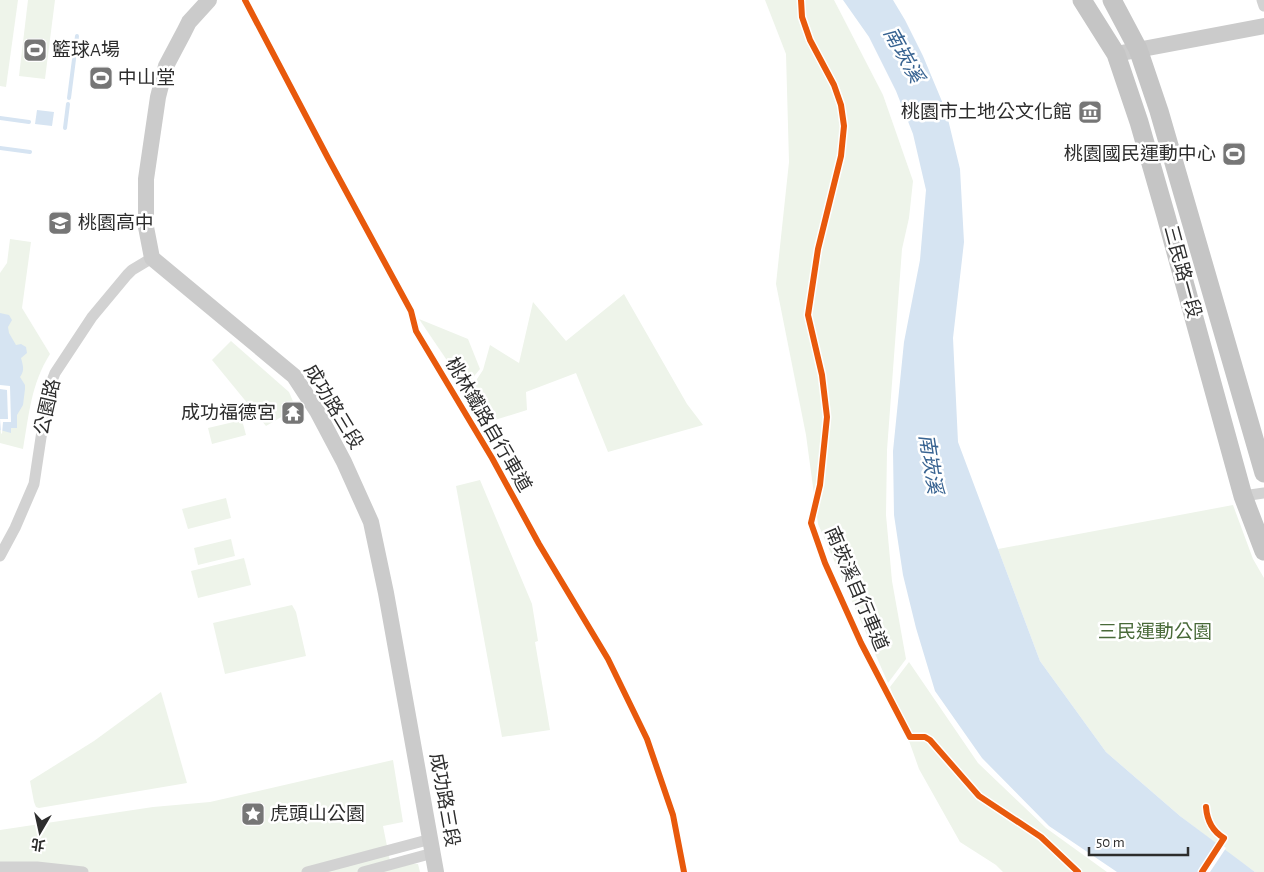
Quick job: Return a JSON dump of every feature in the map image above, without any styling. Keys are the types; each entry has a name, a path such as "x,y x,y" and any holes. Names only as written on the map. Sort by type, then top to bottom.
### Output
{"main road":[{"name":"三民路一段","path":"1082,0 1116,54 1166,216 1243,496 1264,552"},
{"name":"三民路一段","path":"1112,0 1138,49 1159,111 1264,473"}],"street":[{"path":"152,258 146,227 146,179 158,97 166,66 189,22 209,0"},
{"path":"1262,0 1264,6"},
{"path":"1116,54 1264,26"},
{"name":"公園路","path":"0,556 15,528 34,484 36,458 48,391 55,372 92,317 127,275 152,258"},
{"name":"成功路三段","path":"152,258 294,376 317,411 344,462 371,522 386,594 436,872"},
{"path":"1243,496 1264,492"},
{"path":"307,872 432,846"},
{"path":"363,872 432,846"},
{"path":"0,867 38,867 83,872"}],"green space":[{"path":"0,0 18,0 6,87 0,86"},
{"name":"籃球A場","path":"28,0 55,0 45,79 19,76"},
{"path":"765,0 834,0 883,95 913,181 909,218 902,249 887,450 886,515 892,581 906,659 888,683 818,524 806,435 776,284 789,162 786,54"},
{"path":"10,239 31,242 22,308 50,354 35,388 23,449 0,443 0,273 7,263"},
{"path":"624,294 687,404 703,425 608,452 576,373 526,392 527,410 482,424 465,397 483,370 490,345 519,363 533,302 566,341"},
{"path":"419,319 468,339 480,369 465,387"},
{"path":"231,341 289,392 295,406 266,426 212,360"},
{"path":"242,420 246,435 212,444 208,428"},
{"path":"480,480 532,604 538,641 535,642 550,730 502,737 456,486"},
{"path":"226,498 231,518 188,529 182,509"},
{"name":"三民運動公園","path":"1233,505 1253,559 1264,578 1264,872 1255,872 1227,852 1180,816 1106,752 1040,661 998,549"},
{"path":"231,539 235,556 198,565 194,548"},
{"path":"244,558 251,585 198,598 191,571"},
{"path":"292,605 296,612 306,656 225,674 213,623"},
{"path":"909,662 978,763 1046,828 1107,872 1003,872 996,865 960,842 919,769 890,687"},
{"path":"161,692 187,783 36,807 30,781 94,741"},
{"name":"虎頭山公園","path":"393,760 403,822 383,826 391,866 405,863 418,864 420,872 0,872 0,830 153,807 210,802"}],"water":[{"name":"南崁溪","path":"843,0 893,0 923,56 946,111 960,169 964,242 953,338 958,442 1040,661 1106,752 1180,816 1255,872 1117,872 1049,826 982,758 935,691 916,628 903,575 894,515 893,451 904,342 920,260 926,190 913,134 896,91 869,37"},
{"path":"37,110 54,112 52,126 35,124"},
{"path":"0,313 9,315 12,320 8,327 9,333 16,345 21,344 26,347 27,353 21,358 23,370 20,377 25,385 23,405 17,415 17,428 11,428 11,433 0,430"}],"pier":[{"path":"0,385 10,386 11,422 3,422 2,434 0,419 8,419 7,390 0,389"},
{"path":"1218,842 1226,848 1210,872 1199,872"}],"waterway":[{"path":"69,98 77,36"},
{"path":"65,128 68,104"},
{"path":"0,118 29,122"},
{"path":"0,148 30,152"},
{"path":"65,231 67,219"}],"cycle path":[{"name":"桃林鐵路自行車道","path":"245,0 411,311 416,331 608,659 647,739 673,815 684,872"},
{"name":"南崁溪自行車道","path":"801,0 802,17 810,40 834,85 841,105 844,126 841,156 818,249 808,315 822,375 827,417 820,485 811,523 825,563 861,643 910,737 925,737 930,740 979,796 1041,837 1078,872"},
{"path":"1202,872 1224,838 1211,825 1206,807"}],"place":[{"name":"籃球A場","path":"35,50"},
{"name":"中山堂","path":"101,78"},
{"name":"桃園市土地公文化館","path":"1090,112"},
{"name":"桃園國民運動中心","path":"1234,154"},
{"name":"桃園高中","path":"60,223"},
{"name":"成功福德宮","path":"293,413"},
{"name":"虎頭山公園","path":"253,814"}]}
